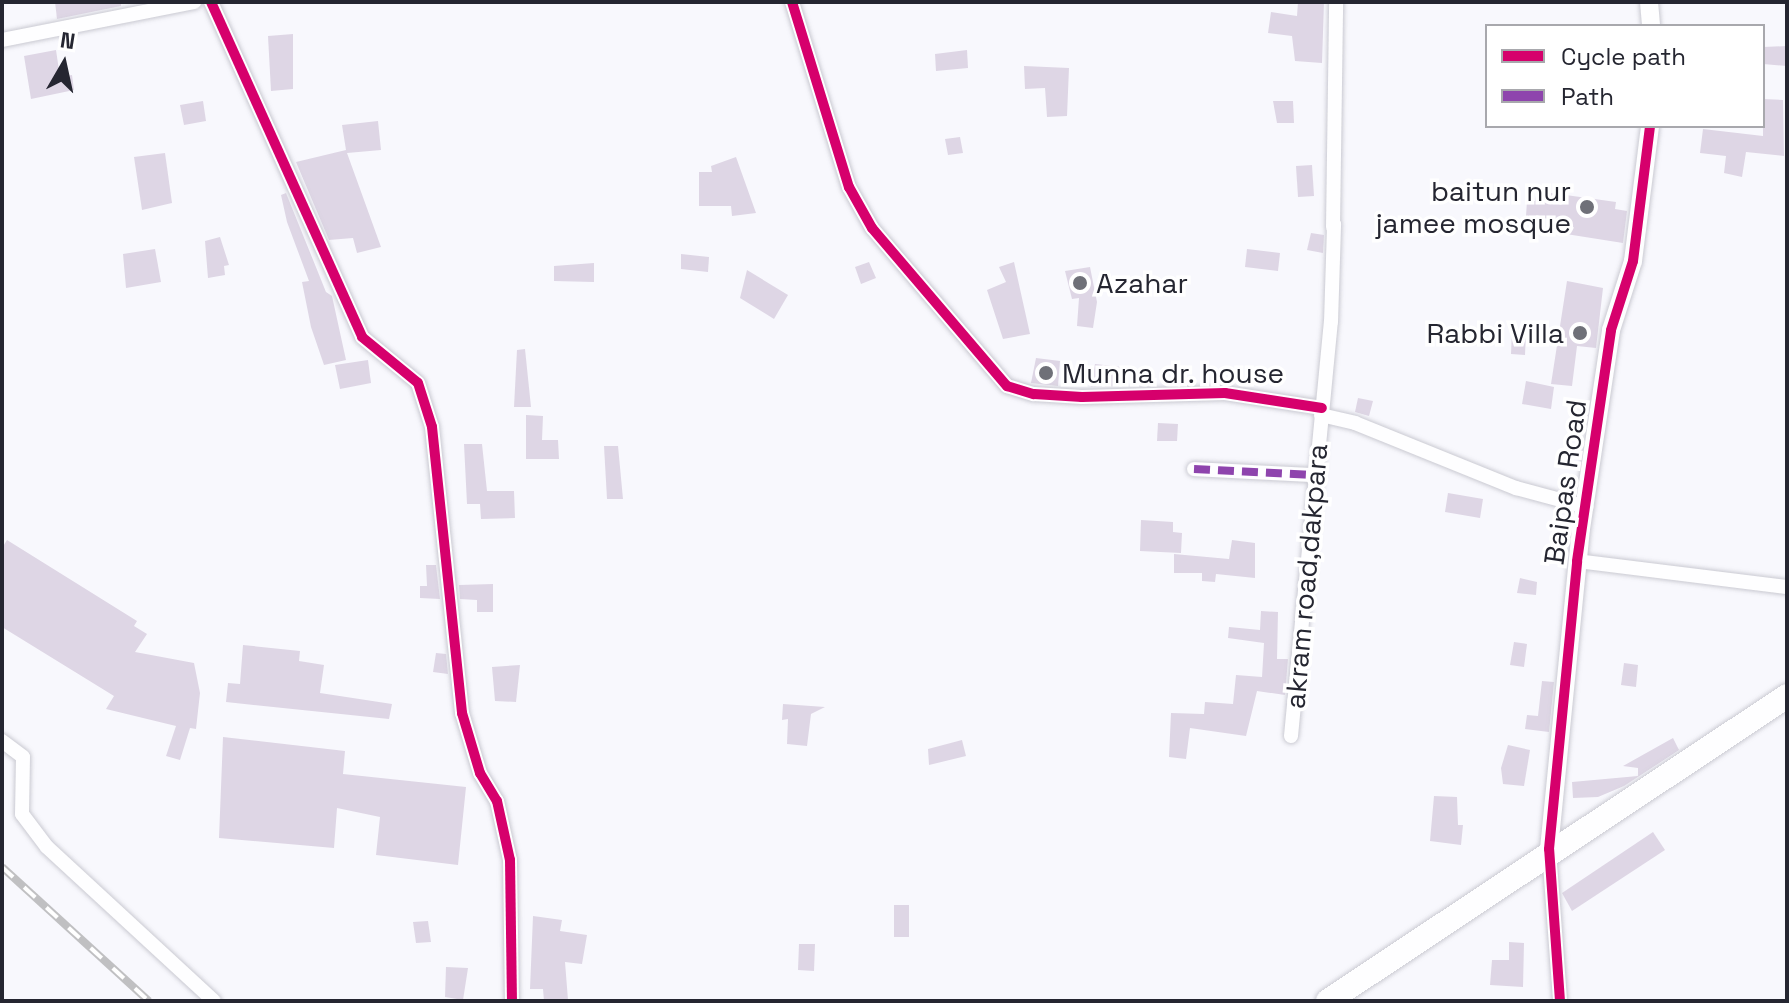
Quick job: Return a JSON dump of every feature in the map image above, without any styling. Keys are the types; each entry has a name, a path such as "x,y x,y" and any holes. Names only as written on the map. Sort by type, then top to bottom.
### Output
{"main road":[{"path":"1328,1001 1549,849 1787,696"}],"street":[{"path":"2,40 194,2"},
{"path":"211,2 362,337 418,383 432,427 462,713 480,773 497,801 510,860 512,1001"},
{"path":"792,2 849,187 872,228 927,286 1007,386 1034,394 1135,398 1225,393 1322,412 1516,488 1587,507"},
{"name":"akram road,dakpara","path":"1291,736 1322,412 1333,226 1336,2"},
{"path":"1649,2 1651,24"},
{"name":"Baipas Road","path":"1549,849 1577,561 1611,330 1635,247 1650,128"},
{"path":"1194,469 1314,475"},
{"path":"1577,561 1787,587"},
{"path":"2,741 23,757 22,814 47,847 214,1001"},
{"path":"1549,849 1560,1001"}],"building":[{"path":"55,2 121,2 121,6 57,19"},
{"path":"1298,2 1324,2 1322,63 1295,61 1292,36 1268,33 1271,12 1297,16"},
{"path":"293,34 293,89 271,91 268,36"},
{"path":"1787,46 1787,66 1765,64 1765,47"},
{"path":"56,50 60,77 72,75 74,90 31,99 24,56"},
{"path":"967,50 968,68 936,71 935,54"},
{"path":"1024,66 1069,68 1067,116 1047,117 1045,88 1025,89"},
{"path":"1765,99 1783,100 1784,156 1746,152 1742,177 1724,173 1726,156 1700,153 1703,129 1763,136"},
{"path":"203,101 206,121 184,125 180,105"},
{"path":"1273,101 1293,101 1294,123 1277,123"},
{"path":"378,121 381,150 347,153 381,247 357,253 353,238 329,240 296,162 346,150 342,125"},
{"path":"960,137 963,153 948,155 945,139"},
{"path":"165,153 172,203 142,210 134,157"},
{"path":"736,157 756,213 732,216 731,206 699,206 699,172 712,172 711,166"},
{"path":"1312,165 1314,196 1298,197 1296,166"},
{"path":"1537,191 1616,202 1615,209 1627,211 1623,243 1566,234 1568,221 1526,216 1527,201 1535,201"},
{"path":"286,193 326,292 332,296 346,360 324,365 311,327 302,282 309,281 287,222 281,195"},
{"path":"1311,233 1324,235 1323,253 1307,250"},
{"path":"220,237 229,265 224,266 225,275 208,278 205,241"},
{"path":"155,249 161,282 126,288 123,254"},
{"path":"1247,249 1280,253 1278,271 1245,267"},
{"path":"681,254 709,257 708,272 681,269"},
{"path":"869,262 876,278 861,284 855,267"},
{"path":"1014,262 1030,334 1003,339 987,290 1006,282 999,267"},
{"path":"594,263 594,282 554,281 554,266"},
{"path":"1090,267 1097,302 1093,328 1077,326 1079,298 1072,299 1065,271"},
{"path":"747,270 788,295 774,319 740,298"},
{"path":"1567,281 1603,288 1596,348 1577,346 1572,386 1551,384"},
{"path":"1512,329 1526,331 1525,355 1511,354"},
{"path":"525,349 531,407 514,407 517,350"},
{"name":"Munna dr. house","path":"1036,358 1060,361 1058,386 1031,383"},
{"path":"368,360 371,383 340,389 335,365"},
{"path":"1095,364 1122,367 1121,386 1091,387"},
{"path":"1526,381 1554,387 1551,409 1522,404"},
{"path":"1358,398 1373,401 1369,416 1355,412"},
{"path":"526,415 543,416 542,440 558,440 559,459 526,459"},
{"path":"1158,423 1178,424 1177,441 1157,441"},
{"path":"464,444 482,444 487,491 514,491 515,518 481,519 480,504 467,504"},
{"path":"604,446 618,446 623,499 607,499"},
{"path":"1448,493 1483,499 1480,518 1445,512"},
{"path":"1141,520 1173,522 1173,532 1182,533 1181,553 1140,551"},
{"path":"7,540 137,621 134,626 147,634 135,652 194,663 200,693 196,729 190,728 180,760 166,756 176,726 106,709 114,696 2,627 2,548"},
{"path":"1232,540 1255,543 1255,578 1216,574 1215,582 1202,581 1202,573 1174,573 1174,554 1229,559"},
{"path":"426,565 436,565 440,599 420,598 420,586 427,586"},
{"path":"1520,578 1537,582 1536,595 1517,593"},
{"path":"493,584 493,612 477,612 477,600 460,599 459,585"},
{"path":"1261,611 1278,612 1277,659 1288,659 1285,695 1257,691 1246,736 1190,728 1186,759 1169,757 1171,713 1204,714 1205,702 1233,704 1236,675 1262,677 1264,643 1228,638 1229,627 1260,630"},
{"path":"1514,642 1527,644 1524,667 1510,665"},
{"path":"243,645 300,651 299,661 324,665 320,693 392,704 389,719 226,702 228,683 240,684"},
{"path":"436,653 446,654 448,674 433,672"},
{"path":"1624,663 1638,665 1636,687 1621,685"},
{"path":"520,665 516,702 495,701 492,667"},
{"path":"1542,681 1554,682 1549,732 1525,729 1527,715 1538,716"},
{"path":"783,704 825,707 811,714 807,746 787,744 788,719 782,720"},
{"path":"223,737 345,751 343,774 466,787 458,865 376,855 380,817 337,808 334,848 219,838"},
{"path":"1673,738 1679,750 1624,786 1598,797 1573,798 1572,782 1638,776 1638,768 1623,766"},
{"path":"962,740 966,756 929,765 928,749"},
{"path":"1508,745 1530,750 1524,786 1503,784 1501,768"},
{"path":"1434,796 1457,797 1458,825 1463,825 1461,845 1430,841"},
{"path":"1653,832 1665,850 1572,911 1562,893"},
{"path":"894,905 909,905 909,937 894,937"},
{"path":"533,916 562,920 560,931 587,935 582,964 565,962 568,1000 544,1001 543,989 530,989"},
{"path":"428,921 431,942 416,943 413,922"},
{"path":"1509,942 1524,943 1523,987 1490,985 1492,960 1509,960"},
{"path":"799,944 815,944 814,971 798,970"},
{"path":"446,967 468,968 463,1000 445,997"}],"railway":[{"path":"2,867 149,1001"}],"marked path":[{"path":"1194,469 1314,475"}],"cycle path":[{"path":"211,2 362,337 418,383 432,427 462,713 480,773 497,801 510,860 512,1001"},
{"path":"792,2 849,187 872,228 1007,386 1034,394 1082,397 1225,393 1322,408"},
{"path":"1560,1001 1549,849 1577,561 1611,330 1633,261 1650,128"}],"place":[{"name":"baitun nur jamee mosque","path":"1587,207"},
{"name":"Azahar","path":"1080,283"},
{"name":"Rabbi Villa","path":"1580,333"},
{"name":"Munna dr. house","path":"1046,373"}]}
